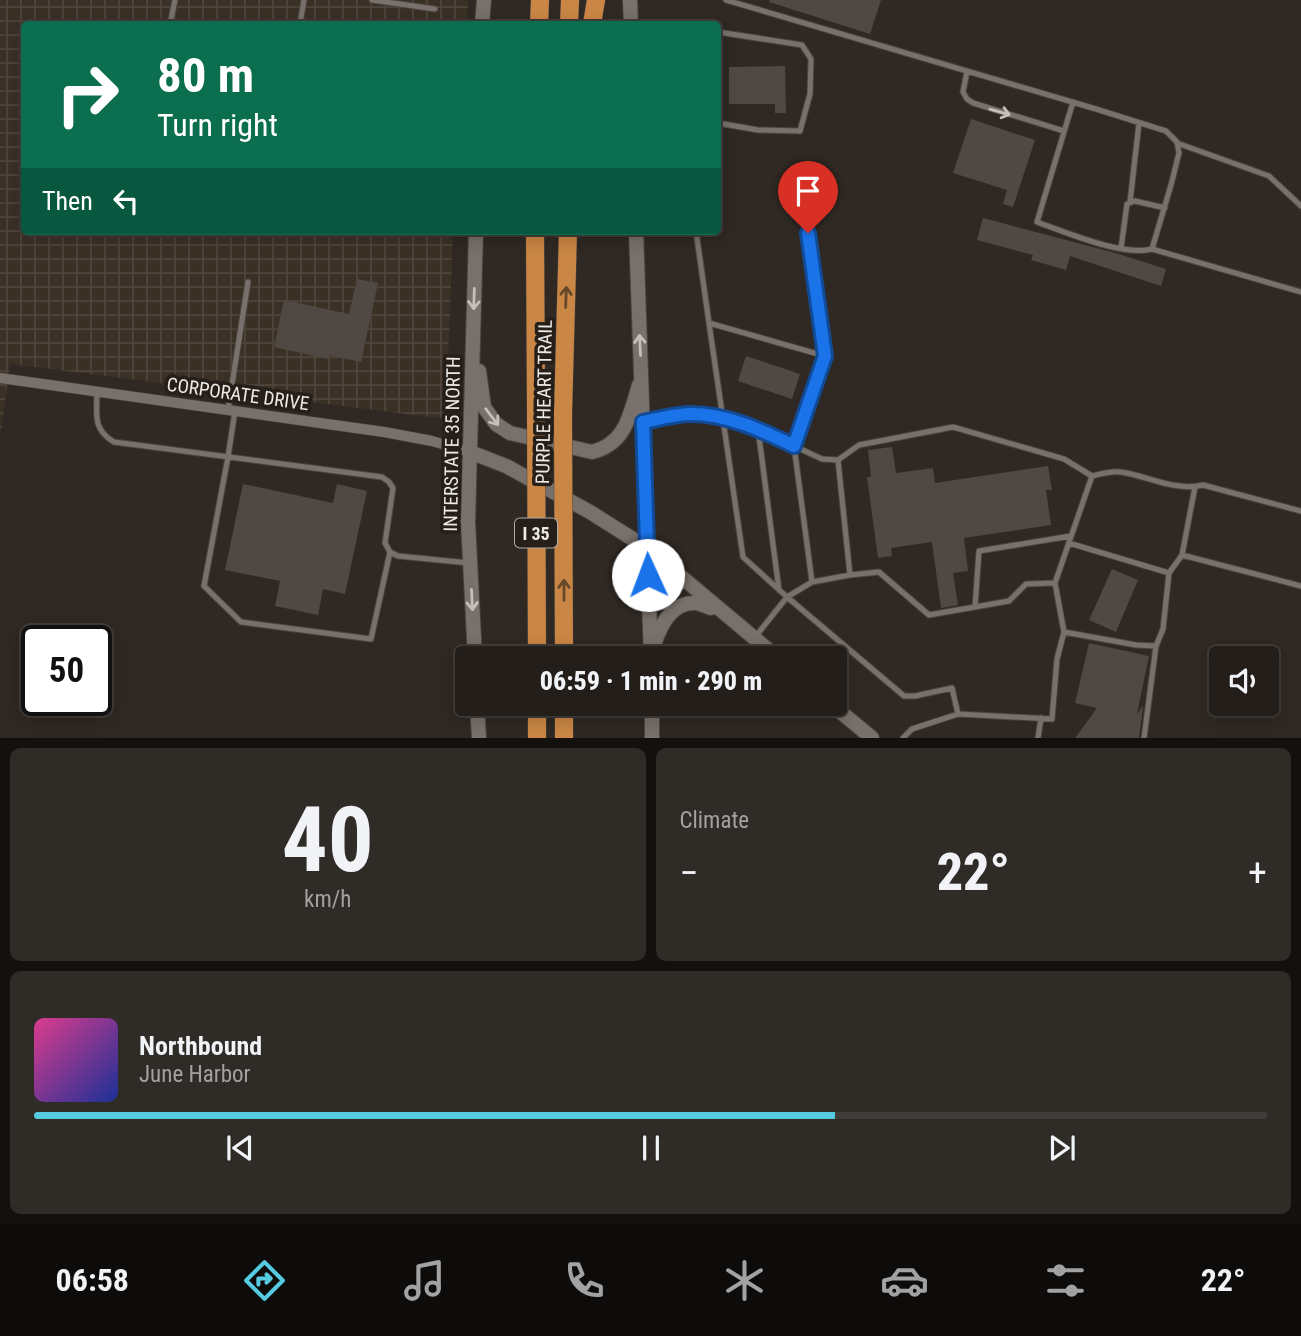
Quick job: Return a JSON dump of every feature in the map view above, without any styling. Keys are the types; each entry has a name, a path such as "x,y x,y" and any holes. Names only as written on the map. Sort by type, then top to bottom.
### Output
{"highway":[{"path":"539,21 540,0"},
{"path":"569,21 570,0"},
{"path":"592,21 596,0"},
{"name":"PURPLE HEART TRAIL","path":"536,235 537,646"},
{"name":"PURPLE HEART TRAIL","path":"564,646 564,414 568,235"},
{"path":"537,716 537,737"},
{"path":"564,716 564,737"}],"main road":[{"path":"482,21 484,0"},
{"path":"630,0 631,21"},
{"name":"INTERSTATE 35 NORTH","path":"474,646 468,522 476,235"},
{"path":"636,235 651,646"},
{"path":"474,328 484,407 496,424 510,433 592,452 605,449 619,437 627,422 642,376"},
{"path":"470,452 506,466 590,512 647,548 764,646"},
{"path":"654,646 668,615 681,606 695,603 724,612"},
{"path":"478,716 479,737"},
{"path":"652,716 652,737"},
{"path":"846,716 872,737"}],"street":[{"name":"CORPORATE DRIVE","path":"0,377 384,432 432,441 470,452"}],"lane":[{"path":"171,21 175,0"},
{"path":"300,21 304,0"},
{"path":"372,0 435,9"},
{"path":"726,0 1166,131 1177,144 1179,153 1152,249"},
{"path":"721,32 802,45 811,59 810,94 800,131 758,130 721,124"},
{"path":"967,71 963,92 973,103 1064,131"},
{"path":"1073,102 1037,222 1109,246 1145,251 1152,249 1301,292"},
{"path":"1121,248 1139,122"},
{"path":"1177,144 1269,176 1301,206"},
{"path":"1129,202 1165,208"},
{"path":"808,233 825,356 794,446 812,582"},
{"path":"697,235 743,557 904,696 953,688 958,714"},
{"path":"248,282 228,457 204,586 241,622 371,639 390,552"},
{"path":"709,323 825,356"},
{"path":"97,391 97,424 105,437 114,442 382,477 393,488 385,543 390,552 398,556 470,563"},
{"path":"643,422 686,414 709,415 758,429 822,459 838,460 859,445 953,427 1064,458 1092,476 1119,472 1159,483 1195,487 1203,485 1301,511"},
{"path":"758,429 779,590"},
{"path":"838,460 850,575"},
{"path":"903,737 912,729 958,714 1052,719 1057,659 1063,632 1055,583 1092,476"},
{"path":"1144,737 1156,646 1163,629 1170,573 1182,555 1195,487"},
{"path":"975,607 979,551 1070,540 1170,573"},
{"path":"1182,555 1301,586"},
{"path":"754,638 787,597 812,582 850,575 879,572 929,615 1010,601 1026,583 1055,583"},
{"path":"1063,632 1156,646"},
{"path":"1038,737 1041,718"}],"shaded area":[{"path":"0,0 468,0 467,21 21,21 21,235 453,235 446,419 10,364 0,439"}],"building":[{"path":"881,0 870,34 769,2"},
{"path":"785,66 786,113 775,113 775,104 729,104 729,67"},
{"path":"971,119 1035,140 1013,207 1003,204 1007,190 953,173"},
{"path":"983,218 1166,269 1161,286 1070,256 1066,270 1031,260 1033,255 977,240"},
{"path":"357,279 378,283 361,362 329,355 328,359 274,347 284,300 349,314"},
{"path":"746,356 800,374 792,399 738,381"},
{"path":"892,447 896,473 933,468 935,483 1048,466 1052,490 1046,490 1051,525 964,538 968,571 953,573 958,605 941,608 932,542 891,548 892,556 878,558 867,477 871,477 868,450"},
{"path":"243,484 333,503 337,484 367,491 345,594 323,589 318,615 275,606 280,581 225,570"},
{"path":"1112,569 1138,580 1116,632 1089,620"},
{"path":"1089,643 1149,656 1137,714 1143,706 1139,738 1075,738 1097,708 1075,703"}],"route":[{"path":"648,575 643,422 686,414 709,415 758,429 794,446 825,356 808,233"}]}
